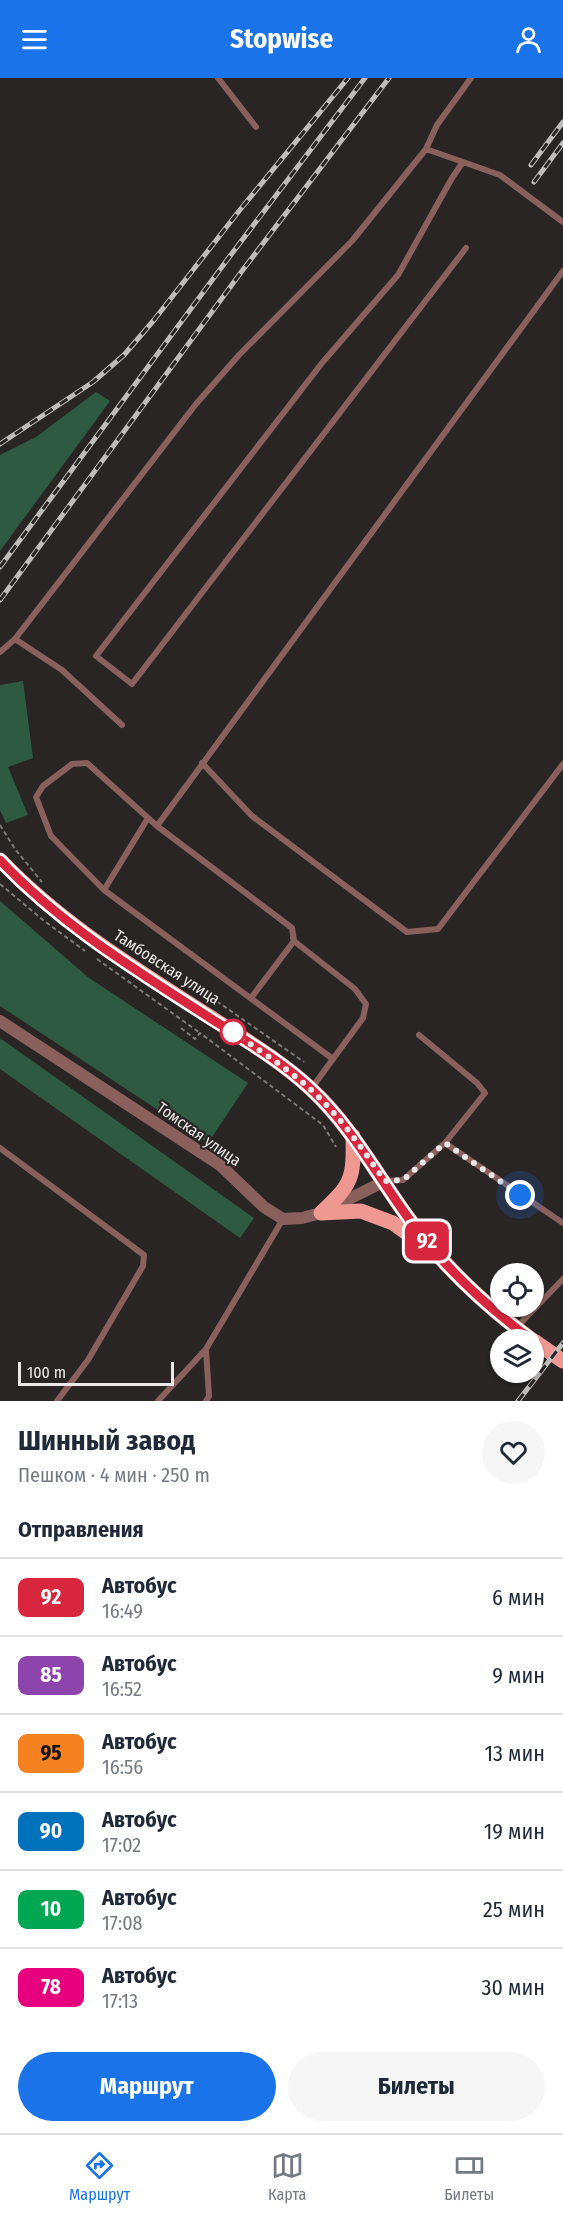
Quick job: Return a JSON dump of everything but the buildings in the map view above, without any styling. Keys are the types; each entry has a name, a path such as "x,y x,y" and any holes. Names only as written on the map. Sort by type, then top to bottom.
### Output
{"main road":[{"name":"Тамбовская улица","path":"0,860 27,889 62,918 117,957 261,1050 310,1089 353,1136 409,1220 445,1264 516,1328"},
{"path":"321,1213 340,1195 351,1178 354,1166 353,1136"},
{"path":"321,1213 361,1211 393,1223 445,1264"},
{"name":"Тамбовская улица","path":"544,1348 563,1361"}],"street":[{"name":"Томская улица","path":"0,1021 220,1165 264,1207 283,1219"},
{"path":"283,1219 302,1218 321,1213 385,1181"}],"lane":[{"path":"219,78 256,127"},
{"path":"0,652 15,639 196,404 239,355 352,241 426,149 437,125 471,78"},
{"path":"426,149 500,176 563,222"},
{"path":"463,162 398,275 322,363 96,656 132,684 466,248"},
{"path":"157,826 563,271"},
{"path":"15,639 62,670 122,725"},
{"path":"310,1089 333,1059 363,1018 366,1004 355,989 294,941 292,928 157,826 87,763 72,764 43,786 36,797 51,836 104,890 333,1059"},
{"path":"202,763 252,816 407,932 438,929 563,764"},
{"path":"104,890 148,818"},
{"path":"251,998 294,941"},
{"path":"385,1181 403,1180 445,1143 485,1093 477,1083 419,1035"},
{"path":"445,1143 563,1223"},
{"path":"0,1148 144,1255 143,1266 88,1360 57,1401"},
{"path":"158,1401 206,1349 283,1219"},
{"path":"516,1328 563,1279"},
{"path":"206,1349 209,1396 206,1401"}],"path":[{"path":"0,825 15,849 42,881"},
{"path":"114,938 215,1000 304,1062"},
{"path":"205,988 218,996 215,1000"},
{"path":"181,1028 195,1039 200,1033 322,1125 336,1147"}],"green space":[{"path":"96,392 110,401 0,551 0,455 36,437"},
{"path":"23,681 33,758 8,767 28,815 6,823 0,810 0,685"},
{"path":"0,901 89,978 248,1083 208,1143 0,1006"},
{"path":"0,1038 254,1218 240,1238 0,1069"}],"railway":[{"path":"0,444 93,382 124,355 348,78"},
{"path":"0,567 365,78"},
{"path":"0,600 242,271 389,78"},
{"path":"531,165 563,122"},
{"path":"534,182 563,143"},
{"path":"518,1401 563,1343"}],"bus line":[{"name":"92","path":"0,860 27,889 62,918 117,957 261,1050 310,1089 353,1136 409,1220 445,1264 517,1329"}],"route":[{"path":"233,1032 261,1050 310,1089 353,1136 385,1181 403,1180 445,1143 520,1195"}]}
